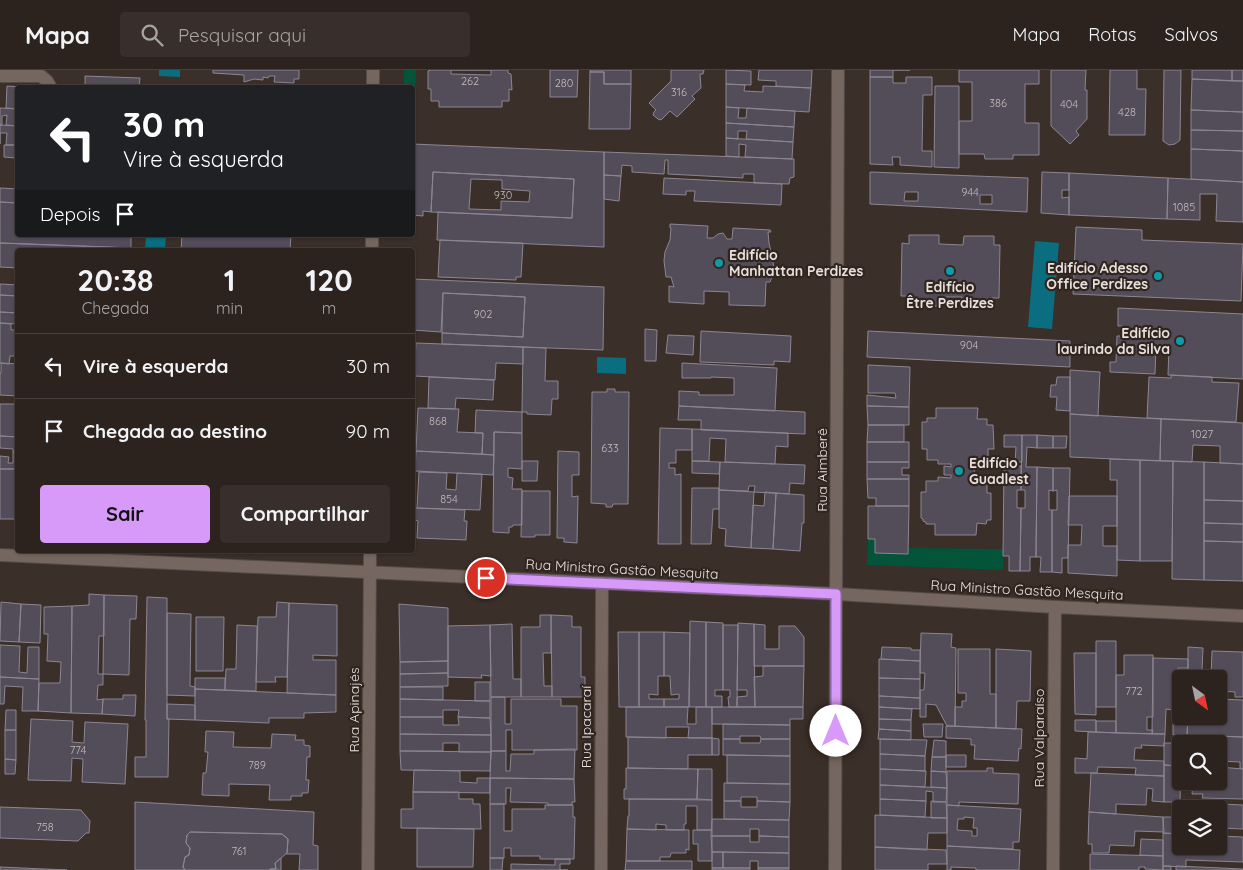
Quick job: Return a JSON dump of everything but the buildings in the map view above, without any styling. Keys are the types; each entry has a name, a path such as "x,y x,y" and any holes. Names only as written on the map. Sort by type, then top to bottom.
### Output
{"street":[{"path":"373,70 373,85"},
{"name":"Rua Aimberê","path":"835,870 838,70"},
{"path":"0,76 41,76 49,85"},
{"name":"Rua Apinajés","path":"368,870 370,553"},
{"name":"Rua Ministro Gastão Mesquita","path":"0,555 836,594 1243,616"},
{"name":"Rua Ipacaraí","path":"601,870 602,584"},
{"name":"Rua Valparaíso","path":"1053,870 1055,607"}],"green space":[{"path":"404,70 416,70 415,107 415,85 404,85"},
{"path":"868,539 875,539 875,553 908,554 908,548 1003,549 1003,570 867,565"}],"water":[{"path":"159,70 180,70 180,77 159,76"},
{"path":"146,237 166,237 165,248 145,248"},
{"path":"1035,241 1059,243 1052,329 1028,327"},
{"path":"597,357 626,358 626,374 597,373"}],"place":[{"name":"Edifício Manhattan Perdizes","path":"719,263"},
{"name":"Edifício Être Perdizes","path":"950,271"},
{"name":"Edifício Adesso Office Perdizes","path":"1158,276"},
{"name":"Edifício laurindo da Silva","path":"1180,341"},
{"name":"Edifício Guadlest","path":"959,471"}],"route":[{"path":"486,578 836,594 836,731"}]}
